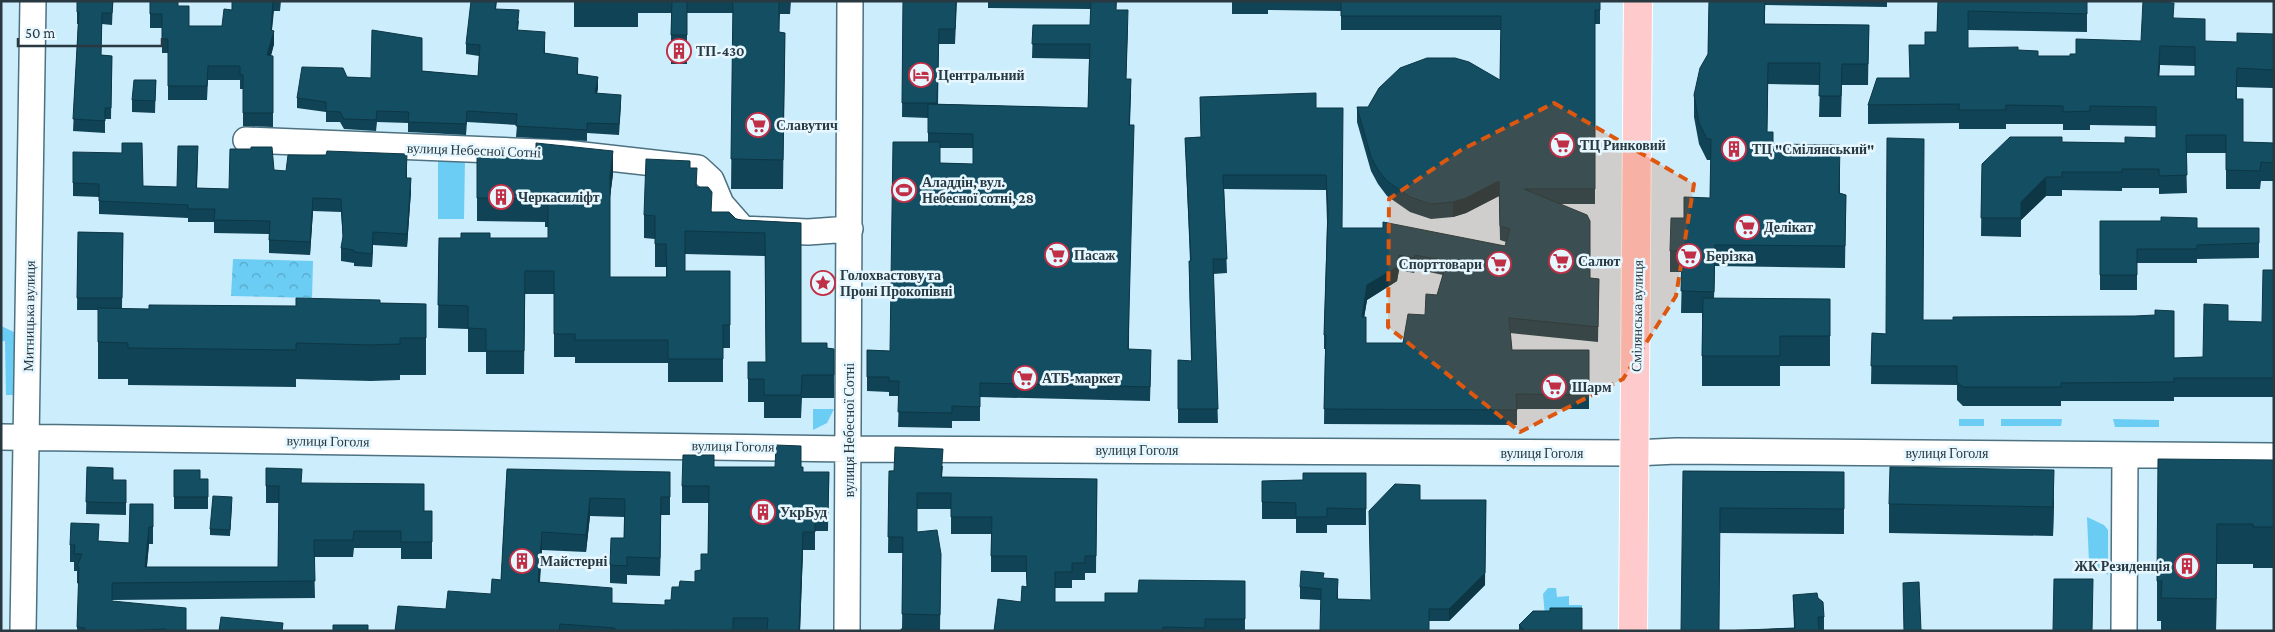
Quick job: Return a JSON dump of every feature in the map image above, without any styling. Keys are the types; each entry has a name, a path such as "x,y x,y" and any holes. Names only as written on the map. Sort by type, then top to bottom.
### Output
{"main road":[{"name":"Смілянська вулиця","path":"1633,631 1638,1"}],"street":[{"name":"Митницька вулиця","path":"23,631 33,1"},
{"name":"вулиця Небесної Сотні","path":"847,631 850,1"},
{"name":"вулиця Небесної Сотні","path":"246,140 565,153 698,168 711,180 721,204 743,229 808,232 850,229"},
{"name":"вулиця Гоголя","path":"1,437 849,449 1635,453 1676,451 2274,456"},
{"path":"2124,631 2125,455"}],"highlighted area":[{"path":"1554,103 1694,184 1676,296 1623,379 1520,432 1388,327 1389,199 1461,150"}],"green space":[{"path":"440,158 465,158 464,219 438,219 438,162"},
{"path":"233,259 313,261 312,298 231,296"},
{"path":"1,326 14,332 18,338 17,395 6,395 5,341 1,341"},
{"path":"813,409 834,409 827,423 813,430"},
{"path":"1959,419 1984,419 1984,426 1959,426"},
{"path":"2001,419 2062,419 2061,426 2001,426"},
{"path":"2113,419 2159,420 2159,427 2115,427"},
{"path":"2087,517 2104,525 2108,530 2108,575 2089,562"},
{"path":"1548,588 1556,588 1557,597 1569,596 1569,605 1582,605 1582,618 1542,619 1545,616 1543,594"}],"building":[{"path":"77,1 113,1 112,13 102,13 101,55 112,56 111,108 105,108 105,121 73,119 79,12 77,12"},
{"path":"150,1 178,1 178,6 189,6 189,26 222,26 224,9 232,10 232,1 273,1 271,30 274,31 267,55 273,56 273,113 243,113 243,75 240,75 240,66 208,66 207,86 168,86 168,39 162,39 162,14 150,14"},
{"path":"471,1 496,1 495,9 519,10 517,30 545,32 544,53 578,58 577,74 598,77 595,93 621,95 619,124 587,123 587,130 516,126 517,114 467,111 466,124 408,122 409,112 377,111 376,120 344,119 340,112 326,111 326,102 297,98 302,67 343,68 347,77 371,78 372,30 422,38 422,71 478,76 480,45 466,44"},
{"path":"672,1 687,1 687,35 671,35"},
{"name":"Славутич","path":"733,1 779,1 779,32 785,33 783,160 731,159"},
{"name":"Центральний","path":"903,1 956,1 955,29 939,29 937,103 902,103"},
{"path":"1091,1 1116,1 1116,10 1128,10 1126,79 1131,79 1129,125 1134,125 1128,349 1151,350 1150,387 980,383 980,407 952,406 952,413 898,412 899,381 889,381 889,377 867,377 867,350 890,351 893,142 940,142 940,163 973,164 973,134 928,133 928,104 1088,108 1090,44 1032,44 1033,25 1090,25"},
{"path":"1341,1 1600,1 1600,10 1595,10 1595,189 1524,189 1587,215 1590,221 1590,278 1599,279 1598,327 1509,318 1512,350 1589,350 1589,395 1516,394 1517,410 1324,409 1326,335 1324,335 1328,213 1326,175 1223,175 1227,259 1213,259 1218,409 1178,409 1178,360 1192,361 1189,261 1191,261 1185,138 1201,137 1200,97 1316,93 1316,108 1343,108 1342,228 1383,228 1383,222 1505,246 1510,229 1500,226 1499,181 1466,198 1453,202 1431,204 1410,197 1387,181 1378,170 1371,157 1357,107 1368,107 1379,88 1400,68 1427,58 1455,58 1469,62 1500,80 1501,16 1341,16","holes":["1399,255 1414,258 1415,255 1447,261 1437,295 1426,294 1425,315 1408,314 1403,343 1366,343 1366,317 1362,317 1367,285 1397,267"]},
{"path":"1709,1 1765,1 1764,24 1869,25 1868,64 1842,64 1841,96 1819,96 1820,63 1768,63 1767,132 1773,132 1773,144 1840,145 1839,193 1846,195 1845,246 1715,245 1714,292 1681,291 1682,251 1670,251 1671,218 1684,218 1684,197 1710,198 1711,139 1707,139 1699,123 1694,95 1700,68 1708,54"},
{"path":"1938,1 2087,1 2087,14 1968,11 1968,48 2018,47 2018,50 2038,51 2038,56 2070,56 2070,54 2076,54 2076,39 2141,41 2143,1 2161,1 2174,3 2173,18 2205,19 2205,41 2237,42 2237,33 2274,34 2274,90 2273,70 2237,68 2236,99 2243,99 2243,142 2274,143 2274,163 2261,162 2260,171 2226,170 2226,135 2186,135 2187,175 2159,176 2159,169 2122,169 2122,172 2062,172 2062,177 2046,177 2021,202 2021,218 1981,218 1982,164 2010,137 2062,137 2062,142 2125,143 2125,137 2156,138 2156,107 2090,106 2090,111 2063,112 2063,106 2006,105 2006,110 1959,110 1959,104 1868,105 1877,78 1910,78 1909,45 1925,45 1925,32 1937,32","holes":["2160,46 2195,47 2195,76 2158,76"]},
{"path":"134,80 156,80 155,101 132,100"},
{"path":"1887,138 1924,139 1923,320 1953,320 1953,317 2135,316 2155,315 2155,310 2174,311 2174,358 2203,357 2204,304 2228,305 2228,321 2262,322 2263,270 2274,270 2274,378 2174,378 2174,382 2061,383 2061,387 1963,387 1957,382 1957,366 1871,366 1872,333 1886,334"},
{"path":"122,143 142,143 143,186 177,187 178,146 198,146 196,188 229,189 230,149 272,147 274,170 286,171 288,155 326,155 327,151 407,154 406,178 411,178 407,234 373,232 372,254 341,248 343,236 341,199 313,198 310,242 269,240 270,221 214,220 215,209 188,209 188,205 99,201 99,184 73,183 73,152 122,153"},
{"path":"536,143 613,151 610,174 610,277 667,277 666,244 655,244 655,216 644,215 646,159 690,161 690,168 697,168 696,187 708,187 712,192 711,212 729,212 736,219 742,220 801,223 801,343 827,343 827,348 834,349 834,375 802,375 801,395 764,395 764,379 748,379 748,362 766,362 765,233 685,231 685,271 730,271 730,325 723,325 723,359 668,359 668,340 575,340 575,334 554,334 554,271 525,271 524,351 486,351 486,329 468,328 468,306 438,305 439,238 461,238 461,233 490,233 490,238 548,238 548,204 545,204 545,199 477,198 477,155 536,156"},
{"path":"2161,217 2197,218 2197,228 2259,228 2259,243 2197,245 2197,249 2137,249 2137,275 2100,275 2100,221 2161,221"},
{"path":"78,232 123,233 122,298 77,298"},
{"path":"296,298 380,300 380,303 426,304 426,338 400,338 400,344 296,343 296,350 128,348 128,343 98,342 98,308 149,309 149,305 296,306"},
{"path":"1703,298 1830,299 1830,336 1780,336 1780,356 1702,356"},
{"path":"776,445 801,446 801,467 803,467 803,472 829,472 828,513 815,513 815,532 803,532 799,631 767,631 768,618 733,618 733,631 615,631 615,628 560,624 559,631 395,631 398,606 446,609 448,591 491,594 492,579 501,580 507,469 670,472 670,497 661,497 660,558 627,557 627,566 610,565 611,538 624,538 625,499 590,498 586,535 542,532 538,582 612,588 612,603 665,605 665,600 671,600 672,587 679,587 680,581 695,582 695,571 701,570 701,554 708,554 709,486 682,486 683,455 714,455 714,467 775,467"},
{"path":"895,447 943,449 941,477 1097,479 1096,556 1085,556 1085,563 1072,563 1072,572 1055,572 1055,602 1105,602 1105,593 1138,593 1139,580 1245,581 1245,619 1205,619 1205,628 1163,627 1163,631 994,631 998,599 1021,602 1022,586 1027,587 1026,556 991,556 992,517 951,517 951,493 917,493 917,532 937,530 941,554 940,615 902,614 903,537 888,537 889,471 894,471"},
{"path":"2158,459 2274,460 2274,527 2253,527 2253,524 2217,524 2216,599 2161,598 2162,581 2157,581"},
{"path":"87,467 113,468 113,480 126,480 126,503 86,502"},
{"path":"1890,467 2054,470 2053,507 1889,504"},
{"path":"266,468 302,469 301,483 424,484 424,511 432,511 432,542 401,542 401,531 354,531 353,540 314,540 315,581 112,583 112,601 186,608 186,631 166,631 166,629 85,631 85,628 77,627 79,567 77,566 82,554 74,554 75,545 70,545 71,523 99,524 98,541 129,543 130,504 153,504 153,527 149,527 145,567 278,567 279,486 266,486"},
{"path":"174,470 200,470 200,479 208,479 208,497 174,497"},
{"path":"1683,471 1844,472 1844,509 1720,508 1719,631 1681,631"},
{"path":"1303,473 1366,473 1366,509 1327,508 1327,517 1296,517 1296,503 1262,502 1262,481 1303,480"},
{"path":"1395,484 1420,485 1420,500 1486,500 1485,573 1449,609 1429,609 1429,631 1320,631 1321,589 1300,587 1301,571 1324,573 1323,578 1338,579 1337,599 1371,600 1369,511"},
{"path":"213,496 232,497 230,530 210,529"},
{"path":"2054,579 2093,579 2092,631 2053,631"},
{"path":"1919,582 1921,630 1930,631 1904,631 1903,583"},
{"path":"1817,593 1818,598 1823,602 1824,617 1818,617 1819,631 1722,631 1795,628 1793,595"},
{"path":"1550,608 1582,608 1582,631 1525,631 1519,625 1533,611 1550,611"},
{"path":"221,617 283,623 282,631 219,631"},
{"path":"333,625 368,625 368,631 333,631"},
{"path":"901,629 940,630 940,631 901,631"}],"place":[{"name":"ТП-430","path":"679,51"},
{"name":"Центральний","path":"921,75"},
{"name":"Славутич","path":"758,125"},
{"name":"ТЦ Ринковий","path":"1562,145"},
{"name":"ТЦ \"Смілянський\"","path":"1734,149"},
{"name":"Аладдін, вул. Небесної сотні, 28","path":"904,190"},
{"name":"Черкасиліфт","path":"501,197"},
{"name":"Делікат","path":"1747,227"},
{"name":"Пасаж","path":"1057,255"},
{"name":"Берізка","path":"1689,256"},
{"name":"Салют","path":"1561,261"},
{"name":"Спорттовари","path":"1499,264"},
{"name":"Голохвастову та Проні Прокопівні","path":"823,283"},
{"name":"АТБ-маркет","path":"1025,378"},
{"name":"Шарм","path":"1554,387"},
{"name":"УкрБуд","path":"763,512"},
{"name":"Майстерні","path":"522,561"},
{"name":"ЖК Резиденція","path":"2187,566"}]}
